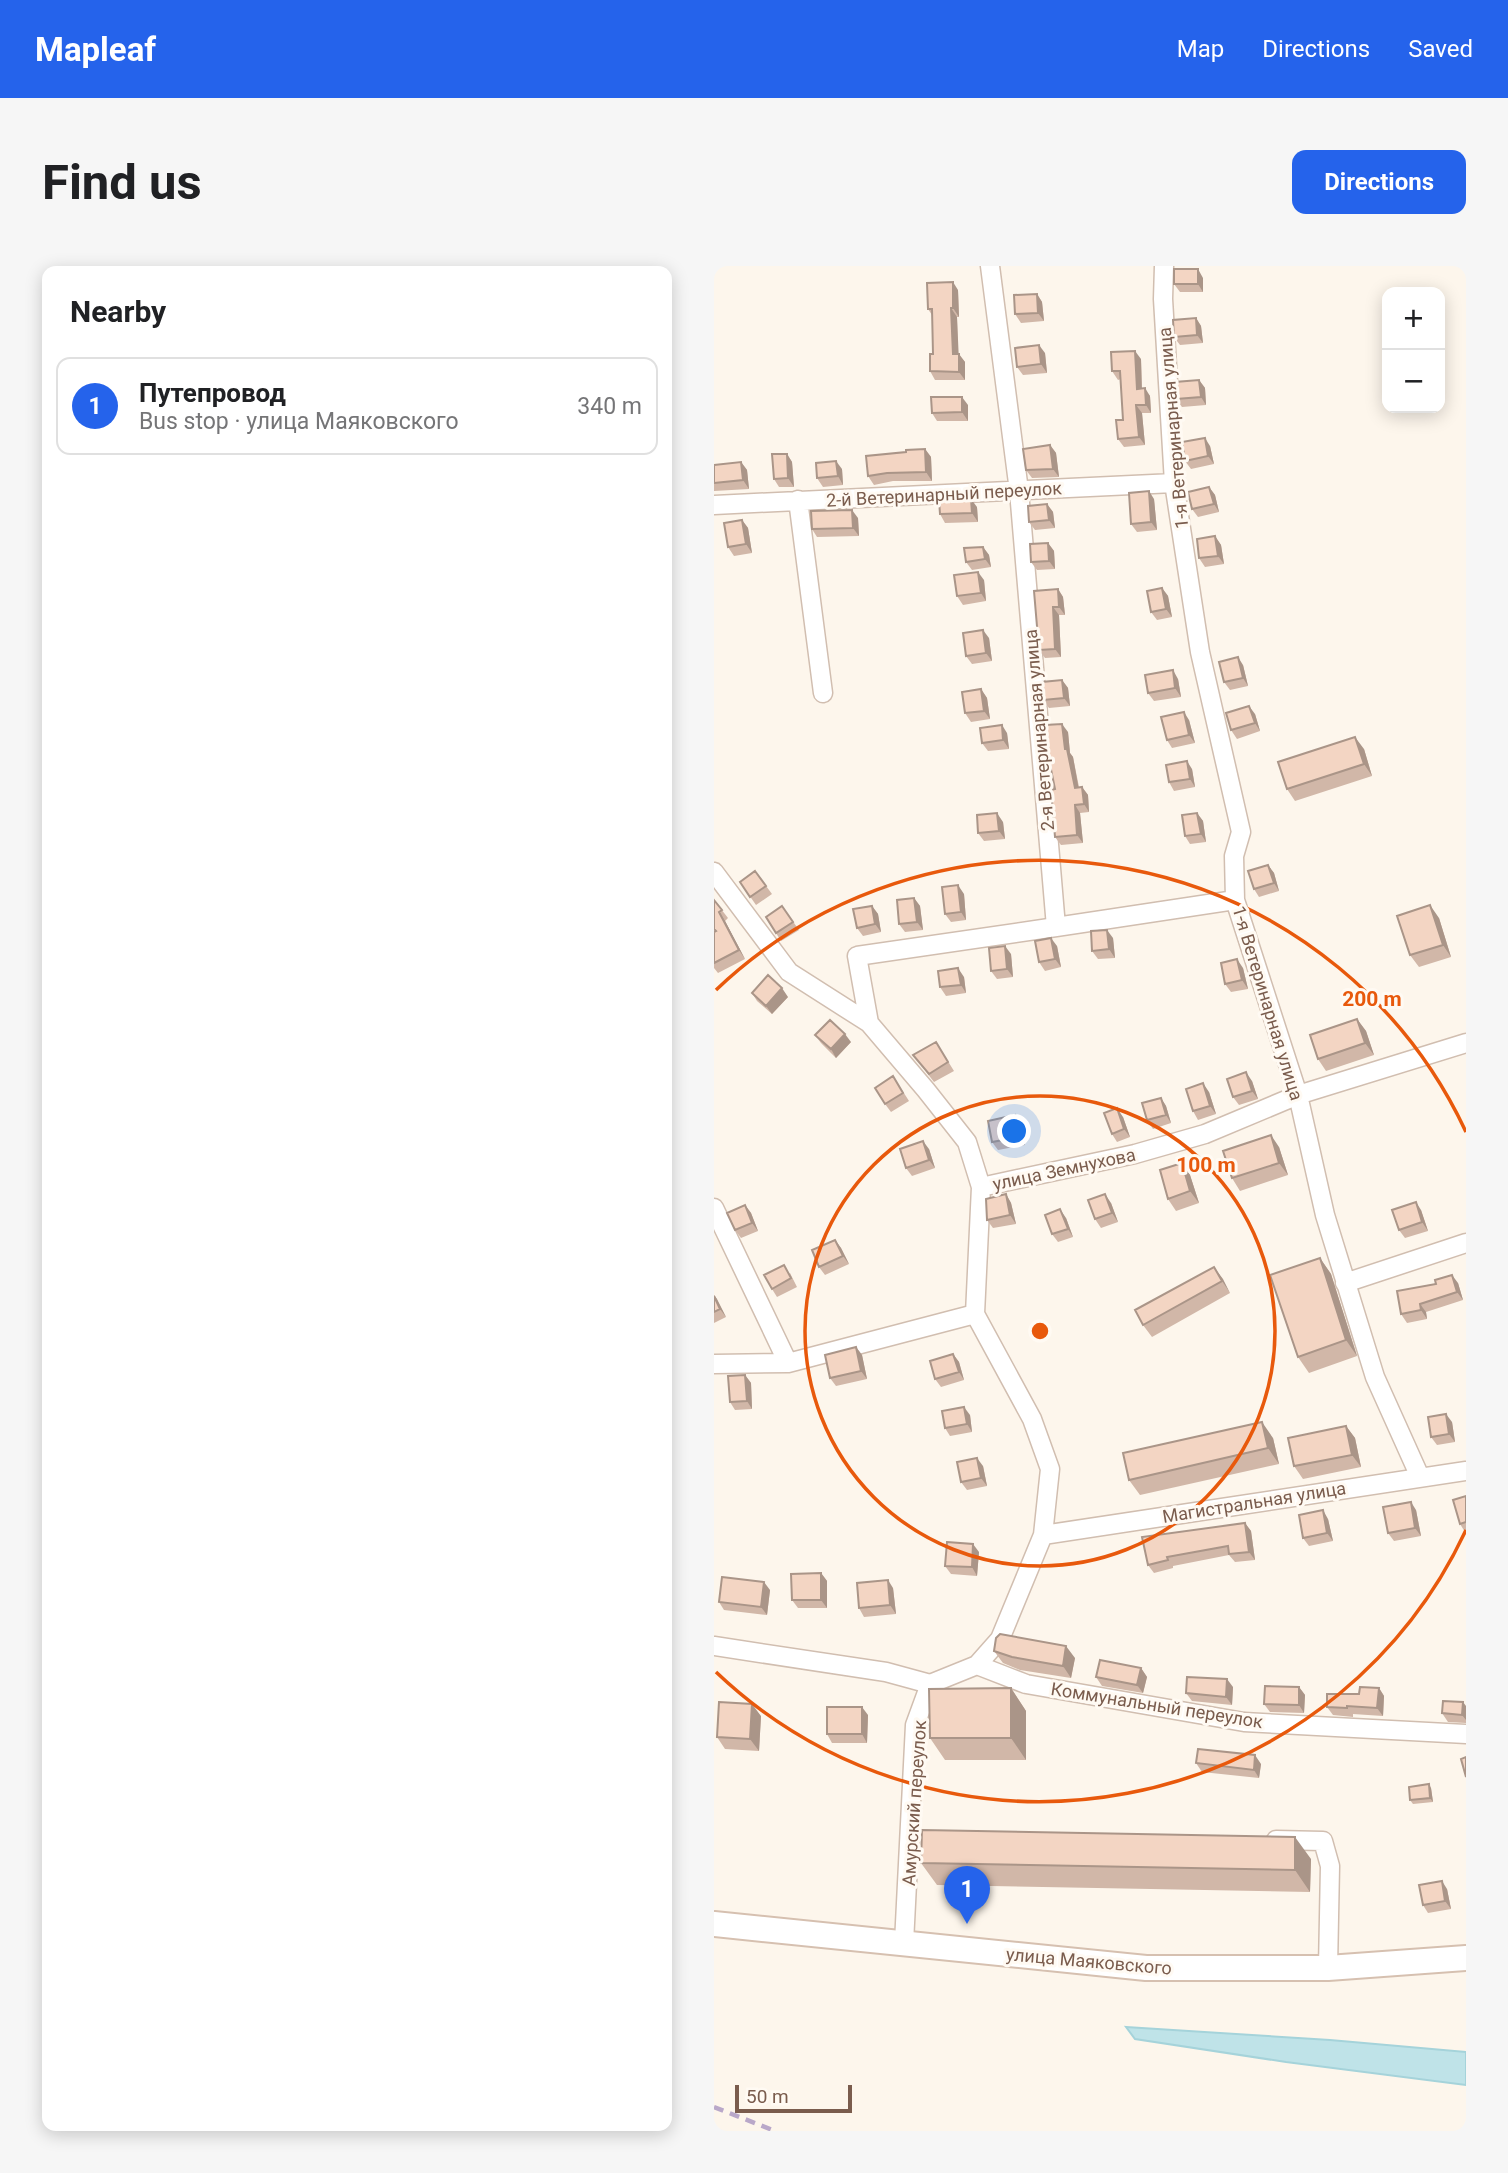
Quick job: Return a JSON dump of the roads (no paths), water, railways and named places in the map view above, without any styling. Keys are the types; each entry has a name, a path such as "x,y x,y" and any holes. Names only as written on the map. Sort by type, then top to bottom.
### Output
{"main road":[{"name":"улица Маяковского","path":"714,1924 1146,1968 1328,1968 1466,1958"}],"street":[{"name":"2-я Ветеринарная улица","path":"990,266 1019,491 1056,927"},
{"name":"1-я Ветеринарная улица","path":"1164,266 1163,299 1174,483 1200,652 1241,832 1234,856 1235,900 1298,1096 1325,1215 1375,1377 1420,1477"},
{"name":"2-й Ветеринарный переулок","path":"714,505 1174,483"},
{"path":"798,500 823,693"},
{"path":"714,872 789,972 869,1023 967,1142 981,1187 975,1314 1032,1419 1050,1469 1043,1535 1000,1639 977,1665 930,1684 886,1672 714,1646"},
{"path":"869,1023 858,956 1235,900"},
{"name":"улица Земнухова","path":"981,1187 1135,1154 1205,1134 1298,1096 1466,1043"},
{"path":"714,1208 788,1363"},
{"path":"1345,1283 1466,1243"},
{"path":"714,1364 788,1363 975,1314"},
{"name":"Магистральная улица","path":"1043,1535 1466,1471"},
{"name":"Коммунальный переулок","path":"977,1665 1026,1684 1244,1722 1466,1734"},
{"name":"Амурский переулок","path":"904,1943 917,1834 915,1725 930,1684"},
{"path":"1254,1840 1322,1841 1330,1866 1328,1968"}],"water":[{"path":"1126,2027 1466,2052 1466,2085 1135,2039"}],"railway":[{"path":"714,2107 775,2131"}],"place":[{"name":"Путепровод","path":"967,1924"}]}
